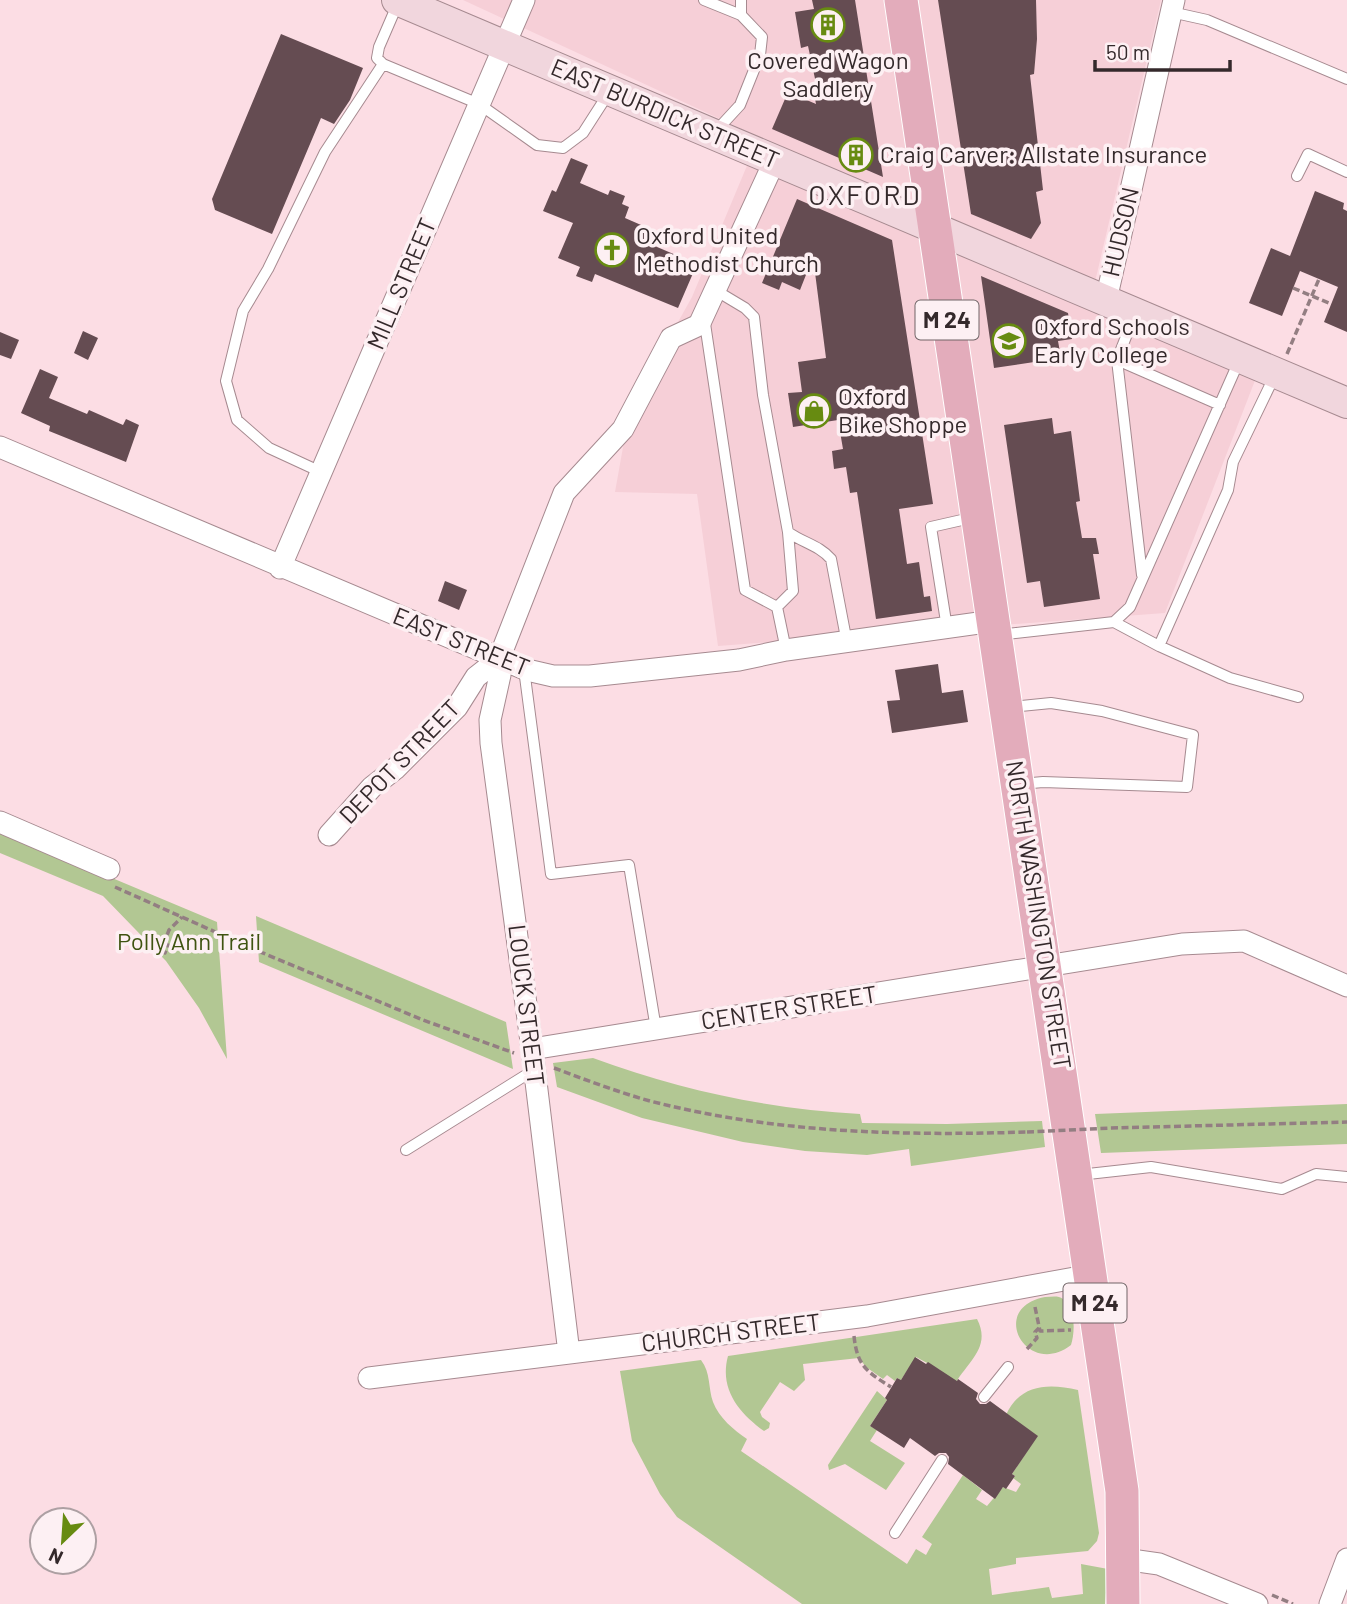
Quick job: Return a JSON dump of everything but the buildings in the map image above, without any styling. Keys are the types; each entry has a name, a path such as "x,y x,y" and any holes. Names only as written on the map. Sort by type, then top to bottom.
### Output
{"main road":[{"name":"EAST BURDICK STREET","path":"398,0 1347,403"},
{"name":"M 24","path":"901,0 933,227"},
{"name":"NORTH WASHINGTON STREET","path":"933,227 1046,967 1122,1491 1123,1604"}],"street":[{"name":"MILL STREET","path":"280,568 524,0"},
{"name":"HUDSON","path":"1105,300 1173,6"},
{"path":"499,659 564,494 623,429 671,338 699,325 775,160"},
{"name":"EAST STREET","path":"0,447 499,659 553,676 590,676 739,660 786,650 947,628 994,628"},
{"name":"DEPOT STREET","path":"329,835 372,787 395,769 457,707 476,677 499,659"},
{"name":"LOUCK STREET","path":"499,659 500,675 489,720 491,743 569,1353"},
{"path":"0,822 108,876"},
{"name":"CENTER STREET","path":"533,1060 656,1029 1182,944 1244,941 1347,986"},
{"name":"CHURCH STREET","path":"369,1378 867,1316 1091,1275"},
{"path":"1124,1559 1159,1564 1252,1603"},
{"path":"1330,1604 1347,1559"}],"lane":[{"path":"398,0 377,58 383,64 479,104 537,145 563,149 583,133 611,90"},
{"path":"705,0 741,15 762,37 760,55 740,105 713,134"},
{"path":"741,0 741,15"},
{"path":"1173,6 1347,79"},
{"path":"321,472 269,448 237,420 226,381 243,311 268,269 325,152 383,64"},
{"path":"1297,176 1308,155 1347,172"},
{"path":"715,290 745,307 754,317 763,395 788,532 793,591 777,607"},
{"path":"1135,313 1116,360 1142,578"},
{"path":"703,315 746,590 777,607 786,650"},
{"path":"1114,622 1130,607 1241,358"},
{"path":"1116,360 1220,405"},
{"path":"1159,646 1228,490 1233,462 1276,373"},
{"path":"947,628 931,527 977,517"},
{"path":"788,532 803,542 822,548 831,559 847,643"},
{"path":"994,628 1114,622 1230,678 1298,697"},
{"path":"524,669 551,874 629,865 656,1029"},
{"path":"1006,707 1051,703 1102,710 1193,735 1187,787 1043,782 1018,785"},
{"path":"406,1150 533,1060"},
{"path":"1077,1175 1151,1167 1282,1189 1316,1174 1347,1177"},
{"path":"984,1397 1008,1367"},
{"path":"895,1532 942,1460"}],"path":[{"path":"1276,373 1319,279"},
{"path":"1293,288 1331,304"},
{"path":"108,876 182,918 423,1020 651,1101 715,1115 771,1124 906,1134 1347,1122"},
{"path":"164,943 169,930 182,918"},
{"path":"1035,1307 1040,1331 1071,1329"},
{"path":"1027,1349 1037,1338 1035,1332 1039,1328"},
{"path":"854,1334 855,1352 867,1372 891,1387"}],"shaded area":[{"path":"463,0 1161,0 1095,282 1266,352 1165,613 718,646 697,494 615,492 630,408 692,297 759,137"}],"green space":[{"name":"Polly Ann Trail","path":"0,831 217,922 227,1059 199,1008 166,961 103,896 0,853"},
{"name":"Polly Ann Trail","path":"256,916 506,1022 513,1069 259,962"},
{"path":"593,1058 658,1080 724,1096 791,1108 860,1114 862,1123 1042,1121 1045,1147 911,1166 909,1149 867,1155 805,1151 743,1142 642,1118 557,1087 553,1063"},
{"path":"1347,1104 1347,1144 1101,1153 1095,1114"},
{"path":"1045,1297 1063,1299 1072,1314 1074,1328 1071,1345 1055,1353 1040,1353 1028,1348 1020,1338 1016,1326 1018,1314 1028,1304"},
{"path":"977,1319 982,1338 980,1347 953,1387 940,1370 916,1357 901,1380 897,1378 895,1381 887,1375 883,1379 866,1367 859,1358 803,1364 805,1380 794,1391 780,1382 760,1412 770,1423 769,1428 764,1431 739,1408 726,1379 728,1356"},
{"path":"701,1360 716,1408 727,1423 747,1439 741,1451 907,1564 916,1549 926,1555 932,1544 922,1537 963,1475 982,1490 976,1499 987,1506 1003,1487 1016,1492 1021,1484 1012,1474 1037,1436 1006,1415 1019,1397 1036,1388 1078,1390 1099,1533 1097,1541 1088,1551 1016,1558 1016,1564 989,1569 992,1595 1049,1587 1052,1598 1083,1594 1081,1564 1108,1569 1105,1604 802,1604 677,1517 660,1494 632,1441 620,1371"},
{"path":"877,1391 887,1400 870,1426 877,1430 870,1441 905,1463 886,1490 845,1464 829,1470 828,1465"}],"place":[{"name":"Covered Wagon Saddlery","path":"828,25"},
{"name":"Craig Carver: Allstate Insurance","path":"856,155"},
{"name":"Oxford United Methodist Church","path":"612,250"},
{"name":"Oxford Schools Early College","path":"1009,341"},
{"name":"Oxford Bike Shoppe","path":"814,411"}],"district":[{"name":"OXFORD","path":"865,195"}]}
